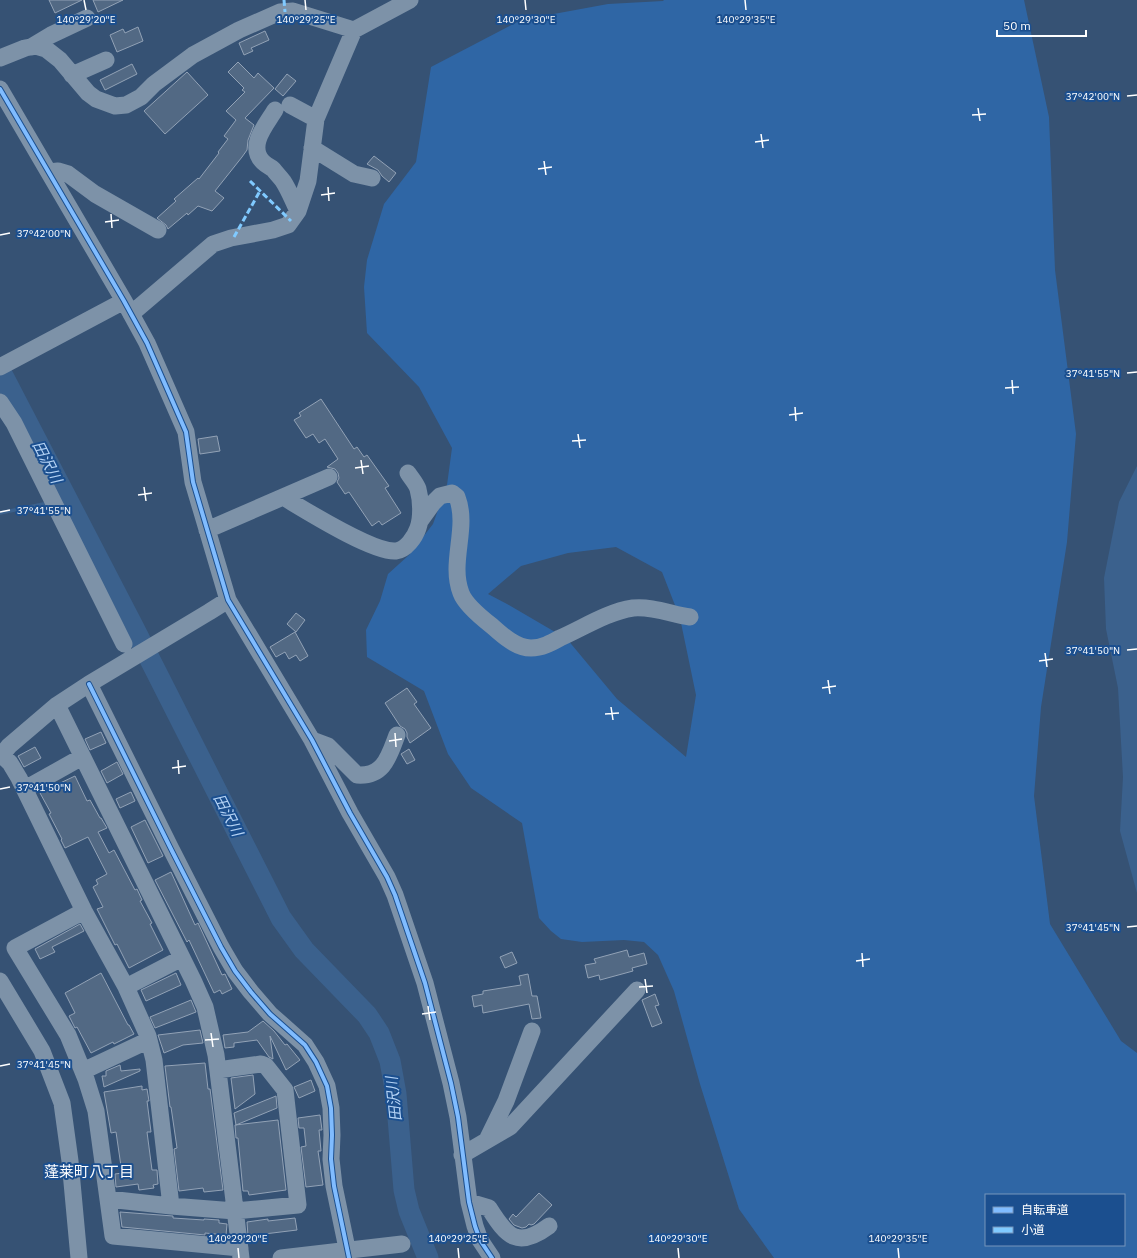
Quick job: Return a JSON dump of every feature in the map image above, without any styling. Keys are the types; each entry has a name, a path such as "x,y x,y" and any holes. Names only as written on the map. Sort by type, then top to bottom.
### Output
{"street":[{"path":"0,367 128,307 213,244 231,238 273,230 288,225 298,211 308,181 316,119 354,30 410,0"},
{"path":"31,47 36,46 46,49 54,54 84,89 96,99 115,106 126,105 141,97 154,84 193,55 239,30 280,12 293,11 354,30"},
{"path":"0,58 31,47 51,35 87,18"},
{"path":"72,75 106,60"},
{"path":"0,89 128,307 147,343 186,432 193,482 228,600 312,740 350,813 387,877 405,923 425,983 451,1083 458,1117 469,1202 478,1235 492,1258"},
{"path":"298,211 284,182 258,157 256,144 260,135 283,108 316,119"},
{"path":"312,148 354,174 372,178"},
{"path":"49,172 58,171 68,174 95,194 158,230"},
{"path":"0,402 14,423 124,644"},
{"path":"283,497 348,534 382,549 396,551 402,549 413,537 418,530 420,520 418,488 408,473"},
{"path":"207,530 329,477"},
{"path":"420,520 440,496 452,494 457,497 461,510 460,539 457,562 458,582 462,595 478,615 516,644 530,648 544,646 611,614 633,608 660,610 676,615 690,617"},
{"path":"171,1206 154,1060 149,1040 126,987 84,911 25,789 14,769 1,756 9,746 57,705 228,600"},
{"path":"89,684 175,856 232,965 251,992 270,1014 305,1045 316,1062 327,1086 331,1108 331,1159 334,1186 348,1254"},
{"path":"57,705 205,1007 216,1055 240,1253 113,1236 96,1111 83,1072 68,1035 15,948 84,911"},
{"path":"312,740 328,746 357,775 366,776 374,773 387,761 397,735"},
{"path":"25,789 82,757"},
{"path":"126,987 182,958"},
{"path":"0,981 42,1051 62,1103 70,1161 79,1258"},
{"path":"462,1154 510,1127 637,990"},
{"path":"488,1138 506,1101 532,1030"},
{"path":"83,1072 149,1040"},
{"path":"108,1199 235,1211 298,1205 285,1090 266,1066 261,1064 218,1070"},
{"path":"469,1202 489,1208 500,1225 511,1236 519,1239 538,1234 548,1226"},
{"path":"281,1258 348,1254 402,1244"}],"shaded area":[{"path":"664,0 1024,0 1049,117 1055,270 1076,434 1067,542 1041,707 1034,796 1050,924 1121,1041 1137,1053 1137,1258 774,1258 739,1209 700,1084 674,991 658,955 644,942 624,940 582,942 561,939 551,931 539,918 522,823 471,788 448,754 424,691 367,657 366,630 380,601 388,574 409,555 433,524 447,485 452,448 419,387 367,333 364,287 367,260 384,204 416,162 431,67 521,20 608,4","holes":["616,547 662,572 680,618 696,695 686,757 617,699 567,639 488,594 521,566 568,553"]},
{"path":"1137,466 1137,893 1120,831 1123,777 1118,688 1106,629 1104,578 1119,502"}],"building":[{"path":"49,0 82,0 55,13"},
{"path":"93,0 123,0 98,12"},
{"path":"138,27 143,41 117,52 110,35 123,29 125,33"},
{"path":"265,31 269,40 251,48 253,51 244,55 239,43"},
{"path":"238,62 254,78 258,73 274,88 245,118 254,125 248,140 247,150 215,191 224,198 212,211 198,206 168,229 166,225 157,218 176,201 174,199 198,178 199,179 228,139 224,136 236,120 226,111 245,92 242,90 244,88 228,72"},
{"path":"132,64 137,74 105,90 100,80"},
{"path":"187,72 208,95 165,134 144,111"},
{"path":"287,74 296,81 283,96 275,89"},
{"path":"374,156 396,173 389,182 378,170 367,164"},
{"path":"321,399 354,449 357,447 364,457 367,455 389,486 385,488 401,513 382,525 379,521 372,526 349,492 345,494 337,482 339,478 335,469 327,467 338,459 325,439 319,443 313,434 306,438 294,420 301,416 299,413"},
{"path":"217,436 220,451 200,454 198,439"},
{"path":"296,613 305,620 296,632 287,624"},
{"path":"295,632 308,656 300,661 296,655 289,659 285,652 276,657 270,647"},
{"path":"407,688 417,702 414,704 431,728 410,743 405,729 400,726 385,703"},
{"path":"101,732 106,743 90,750 85,739"},
{"path":"35,747 41,758 24,767 18,756"},
{"path":"409,749 415,760 407,764 401,754"},
{"path":"117,762 123,774 107,783 101,771"},
{"path":"75,776 87,801 90,800 107,828 98,832 109,853 114,850 135,890 137,889 142,900 140,901 152,923 150,924 163,950 129,968 117,944 115,945 97,909 103,907 93,887 98,884 96,880 107,874 88,837 65,848 49,814 51,813 40,793 56,783 56,785"},
{"path":"131,792 135,801 120,808 116,799"},
{"path":"145,820 163,856 148,863 131,827"},
{"path":"171,872 195,925 198,923 222,975 225,974 232,989 222,994 220,990 214,993 189,940 187,942 155,880"},
{"path":"80,924 84,931 52,947 55,952 40,959 35,949"},
{"path":"627,950 629,957 644,953 647,964 632,968 633,971 600,980 599,975 588,978 585,965 596,963 594,959"},
{"path":"512,952 517,963 505,968 500,957"},
{"path":"101,973 134,1034 91,1053 77,1027 75,1028 69,1016 75,1013 65,993"},
{"path":"176,973 181,985 146,1001 141,990"},
{"path":"528,974 532,996 537,996 541,1018 532,1019 529,1004 483,1013 482,1005 474,1007 472,996 483,994 483,991 521,985 519,976"},
{"path":"655,994 659,1005 655,1006 662,1023 652,1027 642,1000"},
{"path":"191,1000 196,1012 155,1028 150,1017"},
{"path":"263,1021 274,1031 285,1045 287,1044 300,1060 286,1070 270,1036 273,1059 269,1057 257,1040 234,1043 234,1047 225,1048 223,1035 248,1032"},
{"path":"200,1030 203,1043 183,1045 164,1053 158,1035"},
{"path":"205,1063 208,1089 210,1089 223,1190 204,1192 203,1188 179,1191 174,1149 177,1148 165,1066"},
{"path":"120,1065 121,1071 140,1069 140,1071 104,1087 102,1076 106,1076 106,1071"},
{"path":"253,1075 255,1094 235,1109 231,1078"},
{"path":"311,1080 315,1091 299,1098 294,1087"},
{"path":"142,1086 142,1090 147,1089 149,1101 147,1101 151,1132 147,1132 152,1170 157,1170 158,1184 153,1185 154,1188 139,1190 138,1184 116,1187 115,1174 122,1173 116,1132 111,1133 104,1092"},
{"path":"276,1096 277,1108 236,1125 234,1113"},
{"path":"320,1115 322,1130 319,1130 321,1151 318,1151 323,1185 306,1187 301,1147 306,1146 304,1128 299,1128 298,1118"},
{"path":"278,1120 286,1190 249,1195 248,1191 243,1191 238,1138 236,1138 235,1125"},
{"path":"539,1193 552,1205 534,1224 529,1224 522,1228 514,1225 509,1219 513,1214 516,1217"},
{"path":"120,1212 173,1216 173,1218 219,1220 219,1223 227,1224 226,1235 205,1233 205,1235 122,1227"},
{"path":"295,1218 297,1230 248,1236 247,1222 268,1219 268,1221"}],"waterway":[{"name":"田沢川","path":"0,370 134,628 281,918 304,950 367,1015 379,1033 390,1061 396,1094 404,1190 409,1211 428,1258"},
{"path":"58,501 66,499"},
{"path":"0,513 48,503"}],"marked path":[{"path":"284,0 285,12"},
{"path":"250,181 291,221"},
{"path":"234,237 260,191"}],"cycle path":[{"path":"0,89 147,343 186,432 193,482 228,600 312,740 350,813 387,877 395,895 425,983 451,1083 458,1117 469,1202 475,1226 480,1240 492,1258"},
{"path":"89,684 171,849 221,947 235,971 270,1014 305,1045 316,1062 327,1086 331,1108 331,1159 334,1186 349,1258"}],"district":[{"name":"蓬莱町八丁目","path":"89,1172"}]}
